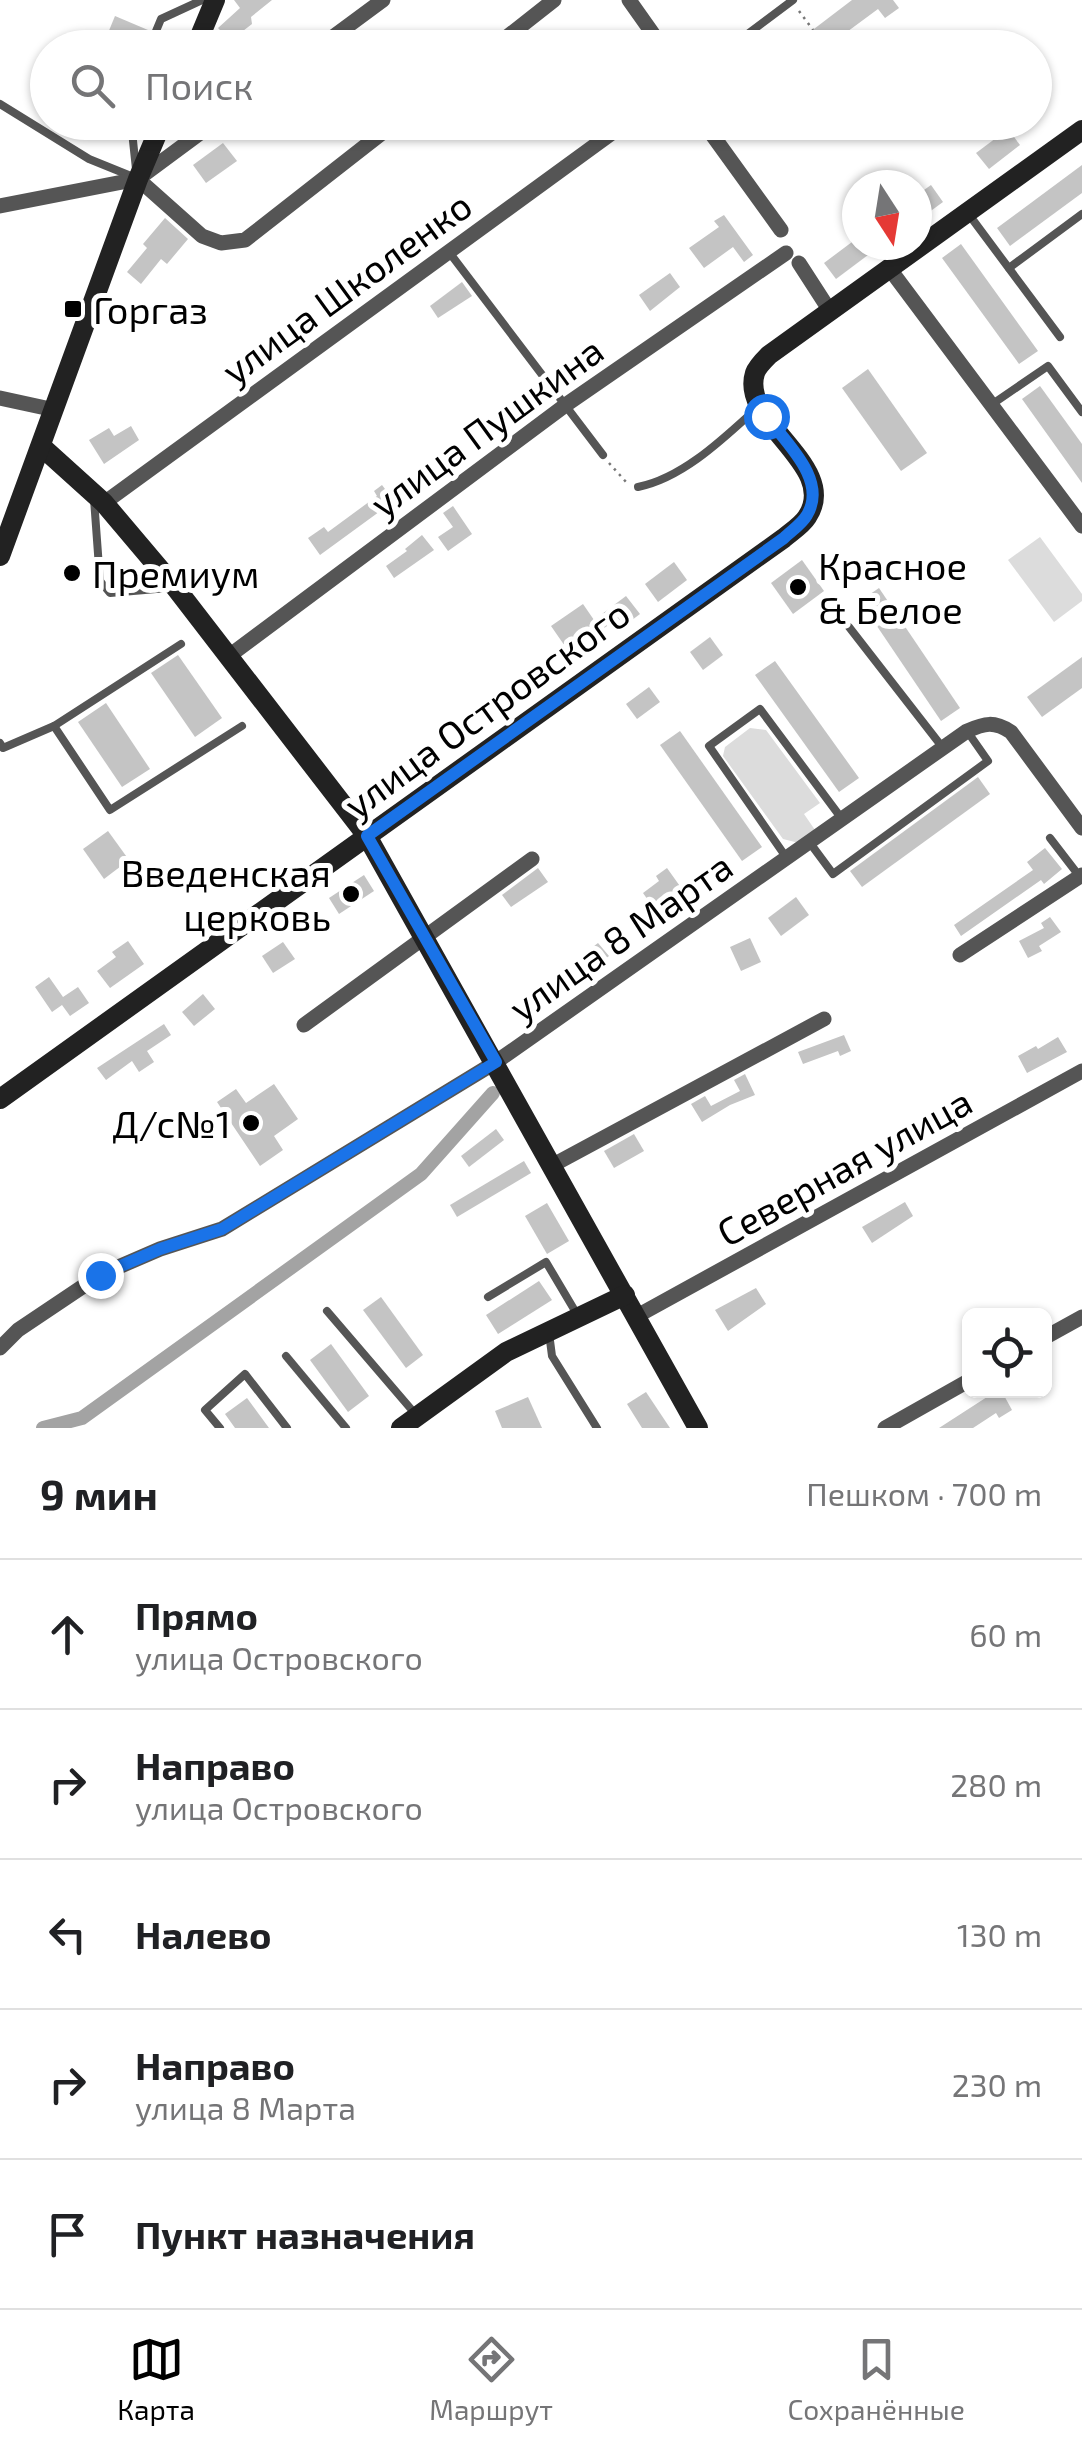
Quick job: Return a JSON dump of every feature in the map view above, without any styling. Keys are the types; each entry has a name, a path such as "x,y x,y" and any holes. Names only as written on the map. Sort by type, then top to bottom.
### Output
{"street":[{"path":"203,30 216,0"},
{"path":"342,30 383,0"},
{"path":"515,30 554,0"},
{"path":"629,0 650,30"},
{"path":"761,405 754,391 756,371 769,354 1082,130"},
{"path":"0,556 154,140"},
{"path":"0,206 138,178 190,140"},
{"path":"138,178 202,236 222,243 245,240 373,140"},
{"name":"улица Школенко","path":"99,499 602,140"},
{"path":"716,140 781,230"},
{"name":"улица Пушкина","path":"228,656 567,404 792,258 830,311"},
{"path":"889,268 1082,526"},
{"path":"0,398 56,410"},
{"name":"улица Островского","path":"0,1099 784,538 807,517 814,496 813,480 761,405"},
{"path":"42,447 99,499 175,587 367,836 698,1428"},
{"path":"966,731 997,723 1011,732 1082,828"},
{"name":"улица 8 Марта","path":"0,1348 18,1330 100,1275 160,1249 222,1229 496,1062 966,731"},
{"path":"304,1025 532,859"},
{"path":"960,955 1081,876"},
{"path":"552,1165 824,1019"},
{"name":"Северная улица","path":"637,1316 1082,1072"},
{"path":"409,1422 480,1368 548,1329 625,1295"},
{"path":"1052,1333 1082,1316"},
{"path":"885,1428 962,1385"}],"lane":[{"path":"157,30 161,19 202,0"},
{"path":"753,30 792,0"},
{"path":"0,104 30,123"},
{"path":"58,140 89,159 138,178 133,140"},
{"path":"968,212 1060,337"},
{"path":"1009,268 1082,214"},
{"path":"450,252 604,455"},
{"path":"991,404 1048,366 1082,412"},
{"path":"638,487 656,483 718,443 761,405"},
{"path":"99,499 100,581 110,592 175,587"},
{"path":"848,627 943,748"},
{"path":"0,743 3,748 54,726 180,644"},
{"path":"788,859 709,746 760,709 842,819"},
{"path":"54,726 110,810 242,726"},
{"path":"810,842 833,874 988,761 966,731"},
{"path":"1050,838 1081,876"},
{"path":"488,1297 546,1262 578,1316"},
{"path":"328,1311 409,1422"},
{"path":"548,1329 552,1356 597,1428"},
{"path":"286,1356 346,1428"},
{"path":"220,1428 205,1410 246,1374 287,1428"}],"path":[{"path":"792,0 813,30"},
{"path":"604,455 622,481 638,487"}],"shaded area":[{"path":"1040,537 1082,594 1082,601 1054,622 1008,560"},
{"path":"750,728 766,730 820,803 804,814 815,830 799,843 783,839 723,756 725,747"}],"building":[{"path":"234,0 272,0 251,17 252,24 244,30 220,30 240,8"},
{"path":"852,0 893,0 899,8 885,18 878,9 850,30 813,30"},
{"path":"115,16 148,30 109,30"},
{"path":"993,140 1016,140 1020,145 989,169 976,153"},
{"path":"223,143 237,161 206,183 193,165"},
{"path":"1082,165 1082,193 1010,246 997,228"},
{"path":"932,186 943,202 932,210"},
{"path":"724,215 753,255 744,262 733,247 704,268 689,248 719,227 714,221"},
{"path":"165,218 188,239 167,264 161,259 141,284 127,272 147,248 143,244"},
{"path":"961,244 1038,351 1019,364 942,258"},
{"path":"842,250 842,260 861,260 836,279 824,263"},
{"path":"670,273 680,287 650,311 639,295"},
{"path":"462,282 472,296 438,318 430,306"},
{"path":"868,369 927,453 901,471 842,388"},
{"path":"1040,386 1082,444 1082,483 1022,399"},
{"path":"131,426 139,440 104,464 89,440 109,428 114,436"},
{"path":"382,485 394,501 320,555 308,538 324,527 328,532 377,496 374,491"},
{"path":"453,506 472,534 448,551 438,537 453,527 443,513"},
{"path":"422,535 434,550 394,578 386,566"},
{"name":"Красное & Белое","path":"802,560 824,591 793,614 771,583"},
{"path":"674,562 687,580 658,602 645,584"},
{"path":"879,588 960,708 941,721 860,601"},
{"path":"626,596 640,614 616,632 610,624 569,652 551,626 583,604 594,620"},
{"path":"710,637 723,655 703,670 690,652"},
{"path":"178,655 222,718 195,737 151,673"},
{"path":"1082,657 1082,688 1042,717 1027,697"},
{"path":"775,661 859,778 839,792 755,675"},
{"path":"649,687 660,702 637,719 626,704"},
{"path":"106,703 150,769 122,787 78,722"},
{"path":"680,731 762,847 742,861 660,745"},
{"path":"978,777 990,794 862,887 850,871"},
{"path":"108,831 129,860 104,879 83,849"},
{"path":"1045,848 1062,869 961,936 954,925 1033,870 1027,862"},
{"path":"538,868 548,882 511,907 502,895"},
{"path":"667,868 687,896 659,916 643,893 659,881 656,876"},
{"name":"Введенская церковь","path":"364,875 374,891 339,914 329,898"},
{"path":"796,897 809,915 781,936 768,918"},
{"path":"1050,917 1061,932 1039,946 1042,951 1028,958 1019,941 1044,928 1041,923"},
{"path":"750,938 761,962 741,971 730,947"},
{"path":"128,941 144,964 110,988 97,971 116,957 112,952"},
{"path":"283,942 295,959 273,973 262,956"},
{"path":"598,943 609,956 565,988 557,975 588,956 585,953"},
{"path":"49,977 63,997 78,987 89,1003 70,1016 62,1005 52,1012 35,987"},
{"path":"203,994 215,1009 194,1026 182,1012"},
{"path":"164,1024 171,1035 147,1051 154,1062 139,1072 132,1061 106,1080 97,1068"},
{"path":"844,1035 851,1051 840,1056 838,1051 803,1064 798,1052"},
{"path":"1058,1037 1067,1052 1027,1073 1018,1056"},
{"path":"745,1074 755,1095 702,1122 691,1104 705,1096 711,1106 740,1091 734,1080"},
{"name":"Д/с№1","path":"274,1084 298,1119 274,1136 283,1150 260,1166 217,1102 236,1089 246,1103"},
{"path":"496,1129 504,1140 469,1167 461,1156"},
{"path":"634,1134 644,1151 614,1168 604,1151"},
{"path":"524,1161 531,1173 457,1217 450,1205"},
{"path":"905,1202 913,1216 872,1243 862,1227"},
{"path":"547,1203 569,1241 547,1254 525,1216"},
{"path":"539,1281 552,1300 498,1334 486,1315"},
{"path":"756,1288 766,1304 728,1331 715,1310"},
{"path":"381,1297 423,1355 406,1368 363,1310"},
{"path":"331,1344 369,1396 348,1412 310,1360"},
{"path":"646,1392 670,1428 642,1428 627,1404"},
{"path":"528,1397 542,1428 502,1428 495,1411"},
{"path":"247,1398 269,1428 235,1428 225,1414"},
{"path":"985,1398 1005,1398 1012,1410 999,1418 996,1413 973,1428 939,1428"}],"waterway":[{"path":"43,1428 82,1418 421,1174 493,1093"}],"place":[{"name":"Горгаз","path":"73,309"},
{"name":"Премиум","path":"72,573"},
{"name":"Красное & Белое","path":"798,587"},
{"name":"Введенская церковь","path":"351,894"},
{"name":"Д/с№1","path":"251,1123"}],"route":[{"path":"100,1275 160,1249 222,1229 496,1062 367,836 784,538 807,517 814,496 813,480 766,416"}]}
